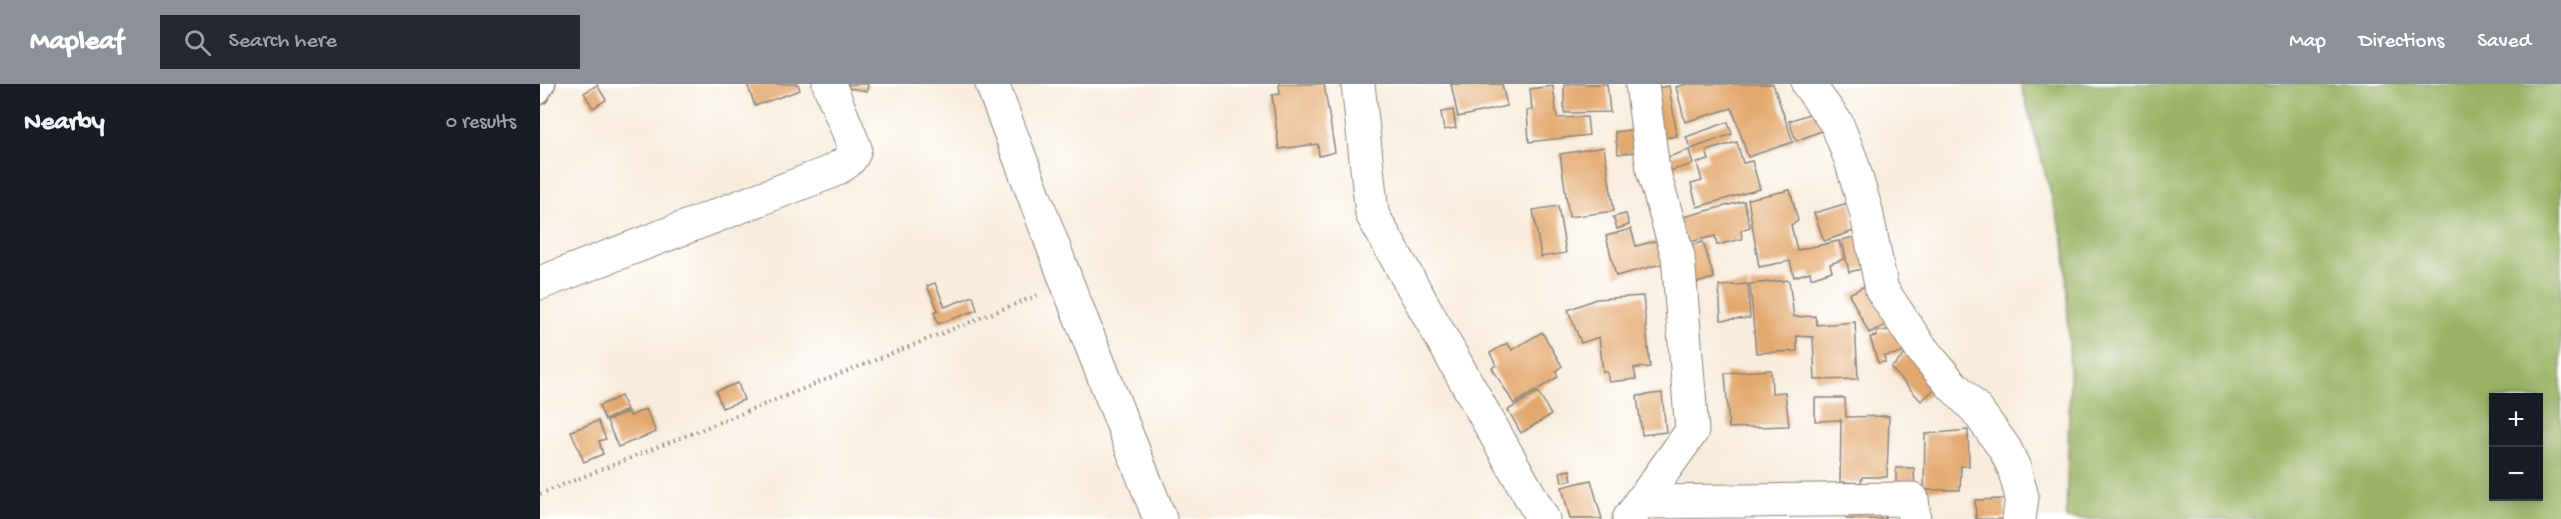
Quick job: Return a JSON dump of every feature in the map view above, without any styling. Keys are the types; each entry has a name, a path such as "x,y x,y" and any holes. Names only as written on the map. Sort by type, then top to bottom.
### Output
{"street":[{"path":"540,284 846,164 854,154 855,148 829,84"},
{"path":"992,84 1160,519"},
{"path":"1358,84 1372,214 1543,519"},
{"path":"1634,511 1692,431 1678,256 1653,170 1642,84"},
{"path":"1808,84 1837,124 1851,160 1866,211 1882,290 1920,347 1976,409 2005,449 2014,468 2022,497 2019,519"},
{"path":"1634,511 1911,499 1914,519"}],"lane":[{"path":"540,96 547,84"}],"path":[{"path":"540,494 1067,283"}],"green space":[{"path":"2021,84 2561,84 2561,519 2066,519 2070,375 2065,246"}],"building":[{"path":"747,84 798,84 800,90 755,106"},
{"path":"849,84 868,84 867,91 848,88"},
{"path":"1279,84 1324,84 1335,152 1319,156 1318,144 1279,149 1272,95 1280,94"},
{"path":"1451,84 1502,84 1507,106 1458,117"},
{"path":"1564,84 1607,84 1610,112 1564,113"},
{"path":"1687,84 1773,84 1793,142 1748,157 1732,108 1685,122 1676,87"},
{"path":"597,85 606,100 593,108 584,93"},
{"path":"1553,86 1557,118 1587,117 1589,135 1529,142 1527,111 1532,110 1530,89"},
{"path":"1669,86 1677,136 1657,139 1650,89"},
{"path":"1453,110 1456,128 1444,130 1441,112"},
{"path":"1817,111 1824,130 1796,141 1789,121"},
{"path":"1728,122 1732,134 1691,149 1686,137"},
{"path":"1638,129 1642,151 1618,154 1615,132"},
{"path":"1737,142 1743,163 1752,161 1760,189 1697,207 1691,184 1702,181 1697,163 1709,160 1706,151"},
{"path":"1604,147 1614,211 1569,217 1560,154"},
{"path":"1689,150 1693,164 1663,173 1659,160"},
{"path":"1790,190 1798,221 1791,225 1797,250 1839,241 1844,259 1830,264 1832,271 1811,278 1810,272 1794,277 1790,261 1759,267 1748,199"},
{"path":"1744,201 1750,227 1741,230 1742,239 1717,245 1715,236 1682,244 1676,219"},
{"path":"1851,202 1854,231 1824,241 1814,213"},
{"path":"1558,206 1566,253 1541,257 1533,210"},
{"path":"1626,214 1629,225 1617,229 1613,217"},
{"path":"1631,229 1636,246 1663,239 1669,262 1616,276 1606,236"},
{"path":"1862,235 1870,267 1849,272 1842,240"},
{"path":"1703,242 1714,278 1693,284 1683,247"},
{"path":"1789,280 1794,317 1815,316 1817,325 1855,322 1858,379 1815,380 1813,337 1797,336 1797,351 1756,353 1750,284"},
{"path":"935,283 945,307 973,296 977,310 938,324 934,312 938,310 927,286"},
{"path":"1870,283 1890,323 1869,333 1849,294"},
{"path":"1748,284 1750,318 1721,320 1719,286"},
{"path":"1643,296 1650,367 1634,368 1636,379 1609,382 1607,372 1603,372 1599,337 1581,343 1568,310 1596,299"},
{"path":"1899,328 1903,353 1884,356 1885,362 1878,363 1870,337 1877,336 1876,332"},
{"path":"1542,332 1562,366 1556,371 1558,377 1514,404 1492,368 1496,365 1490,353 1507,343 1512,350"},
{"path":"1911,349 1942,383 1921,401 1891,368"},
{"path":"1771,370 1772,393 1785,392 1789,426 1729,428 1725,373"},
{"path":"738,383 744,400 722,408 716,391"},
{"path":"1538,392 1551,415 1521,433 1508,410"},
{"path":"1662,393 1666,432 1642,435 1637,396"},
{"path":"621,396 627,410 605,420 599,406"},
{"path":"1815,398 1845,398 1846,417 1889,416 1887,477 1862,477 1861,483 1840,482 1841,420 1815,421"},
{"path":"646,409 656,432 618,447 607,421 628,412 630,416"},
{"path":"598,421 606,439 599,441 603,454 584,462 571,431"},
{"path":"1968,430 1969,466 1961,466 1960,490 1924,490 1925,434"},
{"path":"1896,468 1914,468 1915,492 1896,492"},
{"path":"1570,470 1572,480 1562,482 1560,472"},
{"path":"1591,480 1602,519 1570,519 1562,487"},
{"path":"2005,499 2005,519 1976,519 1975,500"},
{"path":"1847,506 1886,507 1885,519 1846,519"}]}
